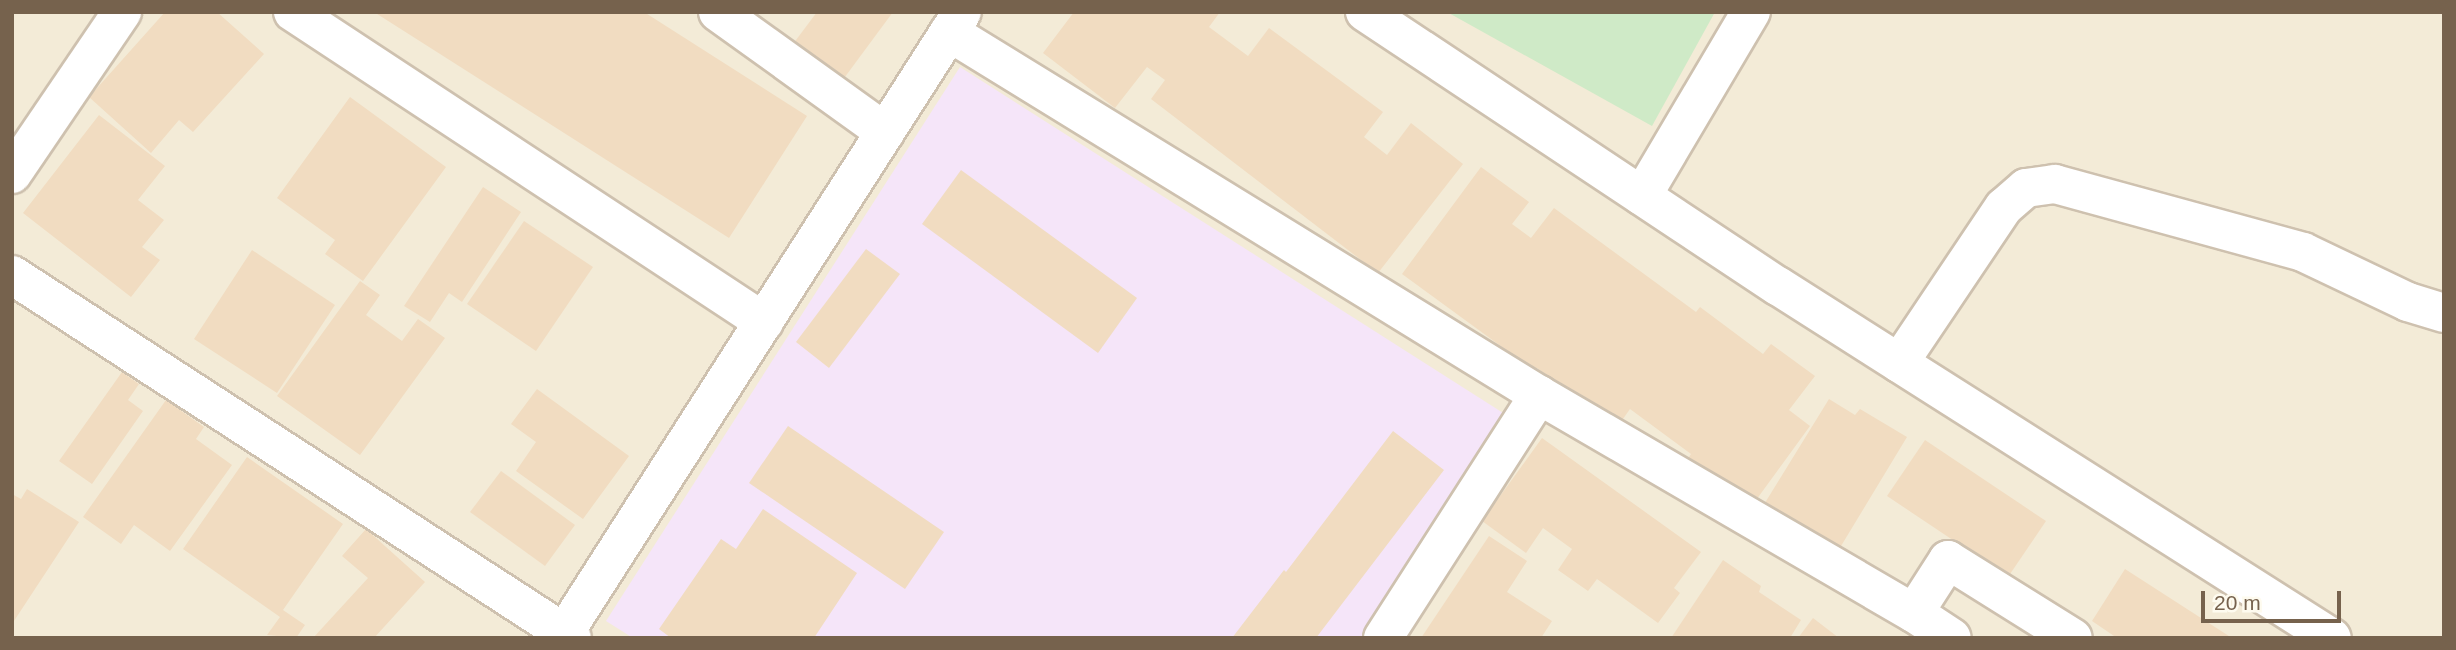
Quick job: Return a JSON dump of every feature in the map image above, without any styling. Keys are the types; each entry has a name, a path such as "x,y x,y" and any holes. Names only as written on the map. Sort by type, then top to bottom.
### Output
{"street":[{"path":"12,174 122,12"},
{"path":"293,12 764,322"},
{"path":"718,12 885,132"},
{"path":"1365,12 1899,363 2332,638"},
{"path":"1642,196 1751,12"},
{"path":"12,275 566,636 955,22 1539,394 1952,638"},
{"path":"1899,363 2004,207 2026,188 2055,184 2303,252 2408,302 2444,313"},
{"path":"1383,638 1539,394"},
{"path":"1913,613 1948,560 2073,638"}],"shaded area":[{"path":"12,12 2444,12 2444,638 12,638"},
{"path":"960,67 1511,418 1368,638 633,638 606,621"}],"green space":[{"path":"1447,12 1715,12 1652,126"}],"building":[{"path":"165,12 217,12 264,54 193,132 179,120 151,153 89,97"},
{"path":"374,12 644,12 807,116 729,238"},
{"path":"817,12 893,12 839,85 790,48"},
{"path":"1074,12 1220,12 1209,27 1248,56 1269,28 1383,112 1364,137 1387,155 1411,123 1463,164 1378,273 1151,99 1165,80 1147,67 1115,108 1043,53"},
{"path":"350,97 446,167 363,281 325,254 335,240 277,198"},
{"path":"99,115 165,166 138,200 164,220 142,247 160,260 131,297 23,213"},
{"path":"1481,167 1529,202 1512,224 1531,238 1554,208 1696,312 1700,307 1763,354 1771,344 1815,376 1789,410 1810,426 1751,507 1687,460 1691,454 1630,409 1618,426 1537,368 1535,371 1402,274"},
{"path":"961,170 1137,298 1098,353 922,224"},
{"path":"483,187 521,212 462,302 449,293 430,322 404,306"},
{"path":"524,221 593,267 536,351 467,304"},
{"path":"866,249 900,274 829,368 796,342"},
{"path":"252,250 335,305 277,393 194,339"},
{"path":"360,281 380,295 366,315 402,341 418,319 445,338 360,455 277,396"},
{"path":"122,372 139,384 128,400 143,411 92,484 59,461"},
{"path":"537,389 629,456 583,519 516,471 536,442 511,424"},
{"path":"1829,399 1855,415 1860,409 1907,437 1838,551 1763,506"},
{"path":"166,400 204,427 196,439 232,465 170,551 134,525 121,544 83,517"},
{"path":"788,426 944,532 905,589 749,483"},
{"path":"1393,431 1444,470 1316,638 1232,638 1284,570 1286,572"},
{"path":"1542,438 1701,552 1674,588 1680,593 1658,623 1597,579 1588,591 1558,570 1572,549 1543,528 1526,553 1482,521"},
{"path":"1925,440 2046,521 2008,577 1887,496"},
{"path":"247,457 343,524 283,610 305,625 296,638 267,635 280,617 183,549"},
{"path":"501,471 575,525 545,566 470,512"},
{"path":"27,489 79,522 12,624 12,494 21,499"},
{"path":"763,509 857,573 814,638 671,638 659,629 721,539 736,549"},
{"path":"366,529 425,582 374,638 313,638 368,578 342,556"},
{"path":"1489,536 1527,561 1507,592 1552,621 1541,638 1421,638"},
{"path":"1723,560 1761,586 1759,592 1801,620 1790,638 1671,638"},
{"path":"2125,569 2232,638 2117,638 2092,621"},
{"path":"1813,618 1839,638 1798,638"}]}
